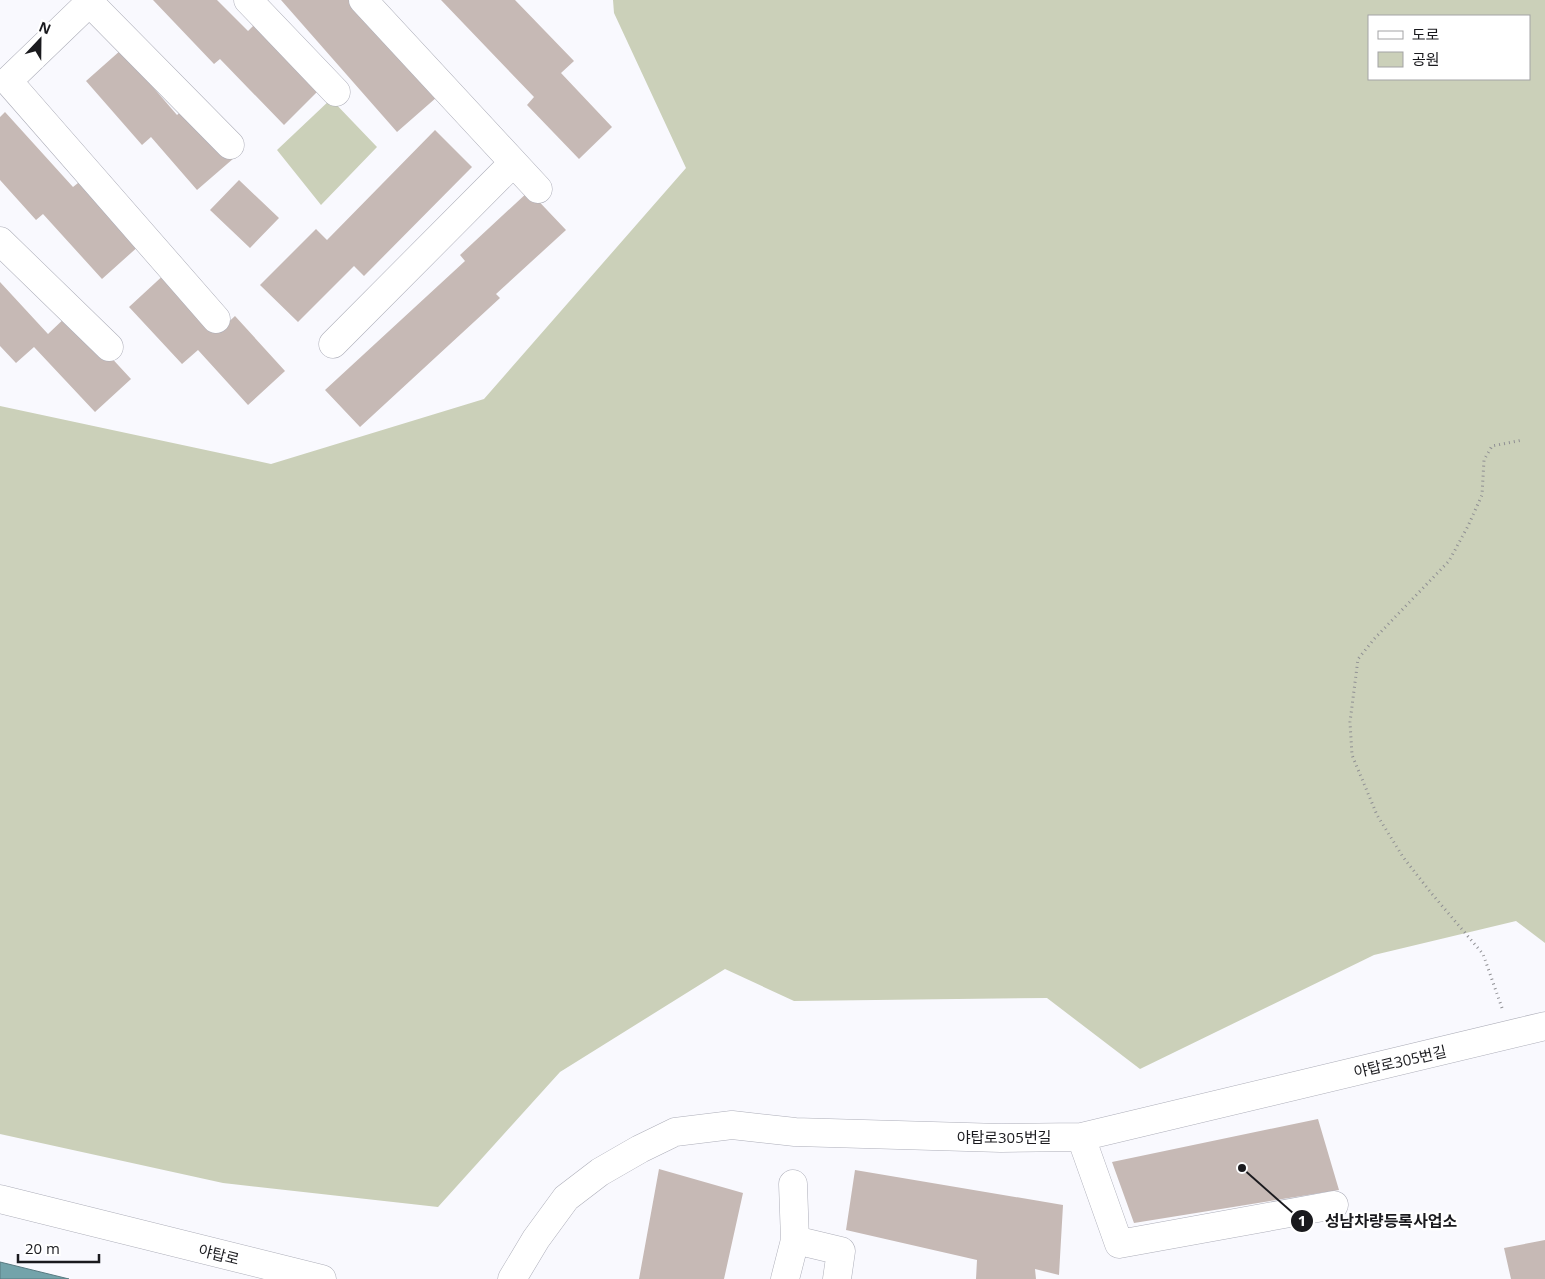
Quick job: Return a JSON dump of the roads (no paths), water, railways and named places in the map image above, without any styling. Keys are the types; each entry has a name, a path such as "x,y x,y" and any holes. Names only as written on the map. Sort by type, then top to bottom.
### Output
{"street":[{"path":"248,0 336,92"},
{"path":"363,0 538,190"},
{"path":"216,319 3,81 91,1 230,145"},
{"path":"333,344 513,163"},
{"path":"0,241 108,347"},
{"name":"야탑로305번길","path":"512,1279 536,1239 566,1198 600,1172 675,1132 732,1125 795,1132 1001,1138 1081,1137 1545,1026"},
{"path":"1081,1137 1119,1244 1334,1205"},
{"path":"785,1279 795,1240 793,1184"},
{"name":"야탑로","path":"0,1199 312,1278"},
{"path":"795,1240 840,1251 837,1279"}],"water":[{"path":"0,1262 69,1279 0,1279"}],"place":[{"name":"성남차량등록사업소","path":"1242,1168"}]}
